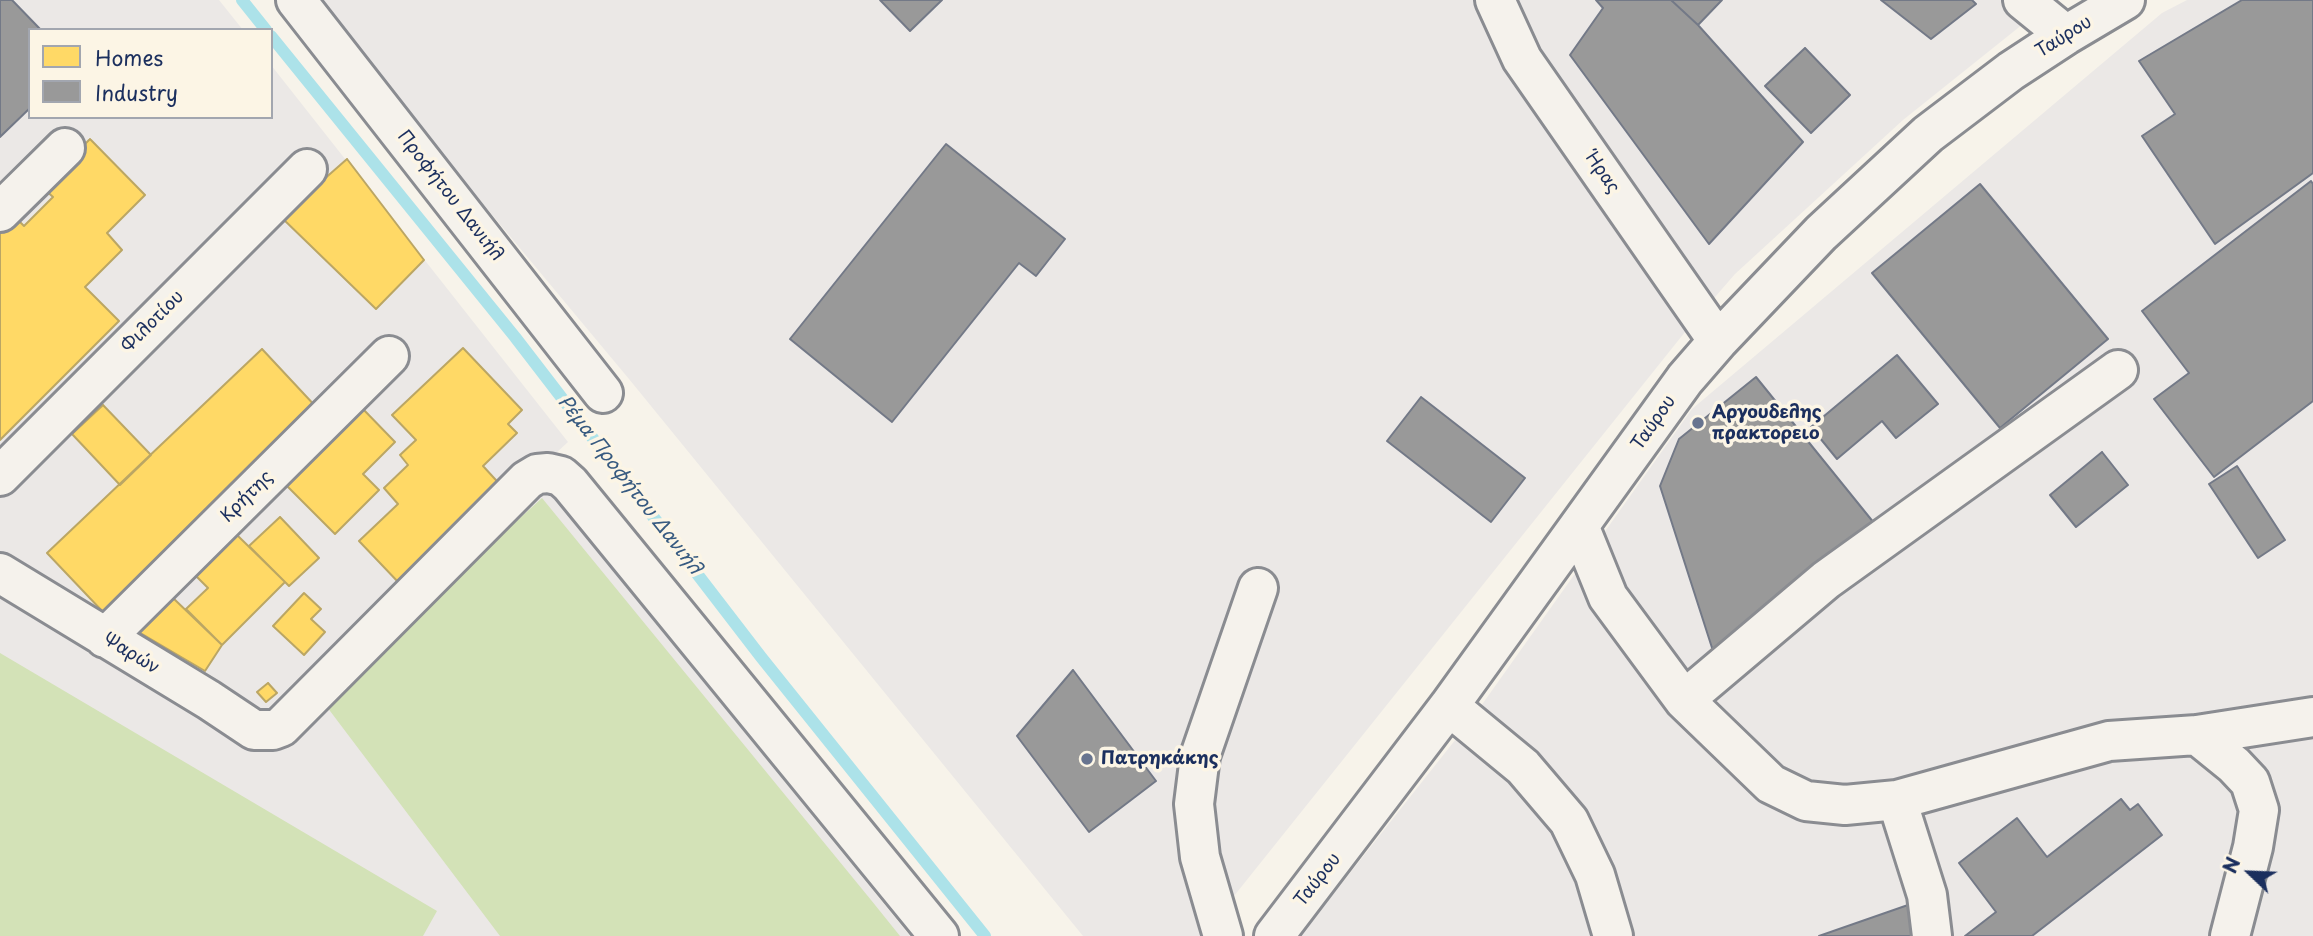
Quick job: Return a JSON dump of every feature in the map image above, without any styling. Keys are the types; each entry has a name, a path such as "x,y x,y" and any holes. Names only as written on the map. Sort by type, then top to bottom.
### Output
{"street":[{"name":"Προφήτου Δανιήλ","path":"296,0 603,393"},
{"path":"2022,0 2066,34"},
{"name":"Ταύρου","path":"1274,936 1449,706 1685,379 1718,341 1821,233 1928,134 2011,71 2066,34 2125,0"},
{"name":"Ήρας","path":"1504,6 1522,59 1718,341"},
{"path":"0,212 65,148"},
{"name":"Φιλοτίου","path":"0,476 307,169"},
{"name":"Κρήτης","path":"105,639 389,356"},
{"path":"1684,700 1826,580 2118,370"},
{"name":"Ψαρών","path":"0,573 254,730 263,732 281,727 527,480 537,474 561,476 939,936"},
{"path":"1580,528 1608,597 1684,700 1771,784 1806,801 1845,805 1897,800 2109,741 2197,735 2313,717"},
{"path":"1223,936 1200,857 1194,804 1200,756 1258,589"},
{"path":"1449,706 1523,767 1569,821 1595,875 1613,936"},
{"path":"2197,735 2234,765 2250,782 2259,810 2253,847 2230,936"},
{"path":"1897,800 1927,895 1932,936"}],"shaded area":[{"path":"0,0 219,0 241,28 28,28 28,119 273,119 273,68 568,442 270,716 261,714 232,689 164,645 0,558"},
{"path":"313,0 2053,0 1903,120 1735,274 1689,327 1202,936 1083,936 629,379"},
{"path":"2187,0 2313,0 2313,936 1300,936 1471,720 1692,409 2162,13"},
{"path":"545,487 910,936 0,936 0,592 268,745"}],"green space":[{"path":"542,498 900,936 500,936 321,699"},
{"path":"0,653 437,911 423,936 0,936"}],"building: Homes":[{"path":"90,139 145,195 107,233 122,250 85,287 119,321 0,440 0,230 14,216 24,226 53,197 42,187"},
{"path":"347,159 424,260 376,309 281,217"},
{"path":"463,348 522,410 508,424 517,433 483,466 506,491 400,584 359,541 398,504 384,488 408,465 400,455 416,440 392,415"},
{"path":"262,349 318,409 104,613 47,553"},
{"path":"103,405 151,455 120,485 72,434"},
{"path":"362,408 395,442 363,474 379,490 335,534 286,485"},
{"path":"280,517 319,558 289,586 249,546"},
{"path":"237,535 285,582 222,645 186,609 208,588 196,576"},
{"path":"304,593 321,609 311,619 325,632 304,655 273,626"},
{"path":"172,597 222,645 205,671 137,631"},
{"path":"268,683 277,693 266,702 257,692"}],"building: Industry":[{"path":"0,0 12,0 39,28 28,28 28,110 0,137"},
{"path":"880,0 942,0 910,31"},
{"path":"1596,0 1671,0 1698,25 1803,142 1709,244 1570,55 1603,8"},
{"path":"1671,0 1722,0 1698,25"},
{"path":"1881,0 1972,0 1976,4 1931,39"},
{"path":"2242,0 2313,0 2313,173 2215,244 2142,136 2175,114 2139,61"},
{"path":"1805,48 1850,95 1811,133 1765,86"},
{"path":"946,144 1065,239 1036,276 1019,263 892,422 790,339"},
{"path":"2311,181 2313,401 2214,477 2154,399 2189,373 2142,311"},
{"path":"1980,184 2108,339 2000,428 1872,273"},
{"path":"1897,355 1938,404 1896,438 1882,421 1837,459 1811,427"},
{"path":"1756,377 1874,523 1714,654 1660,486 1679,439"},
{"path":"1421,397 1525,478 1491,522 1387,441"},
{"path":"2102,452 2128,485 2076,527 2050,495"},
{"path":"2237,466 2285,540 2258,558 2209,484"},
{"name":"Πατρηκάκης","path":"1073,670 1156,781 1089,832 1017,736"},
{"path":"2121,799 2130,810 2138,804 2162,835 2032,936 1965,936 1996,912 1959,863 2017,818 2047,857"},
{"path":"1908,905 1915,936 1819,936"}],"waterway":[{"name":"Ρέμα Προφήτου Δανιήλ","path":"242,0 264,28"},
{"name":"Ρέμα Προφήτου Δανιήλ","path":"273,38 515,337 761,657 985,936"}],"place":[{"name":"Αργουδελης πρακτορειο","path":"1698,423"},
{"name":"Πατρηκάκης","path":"1087,759"}]}
